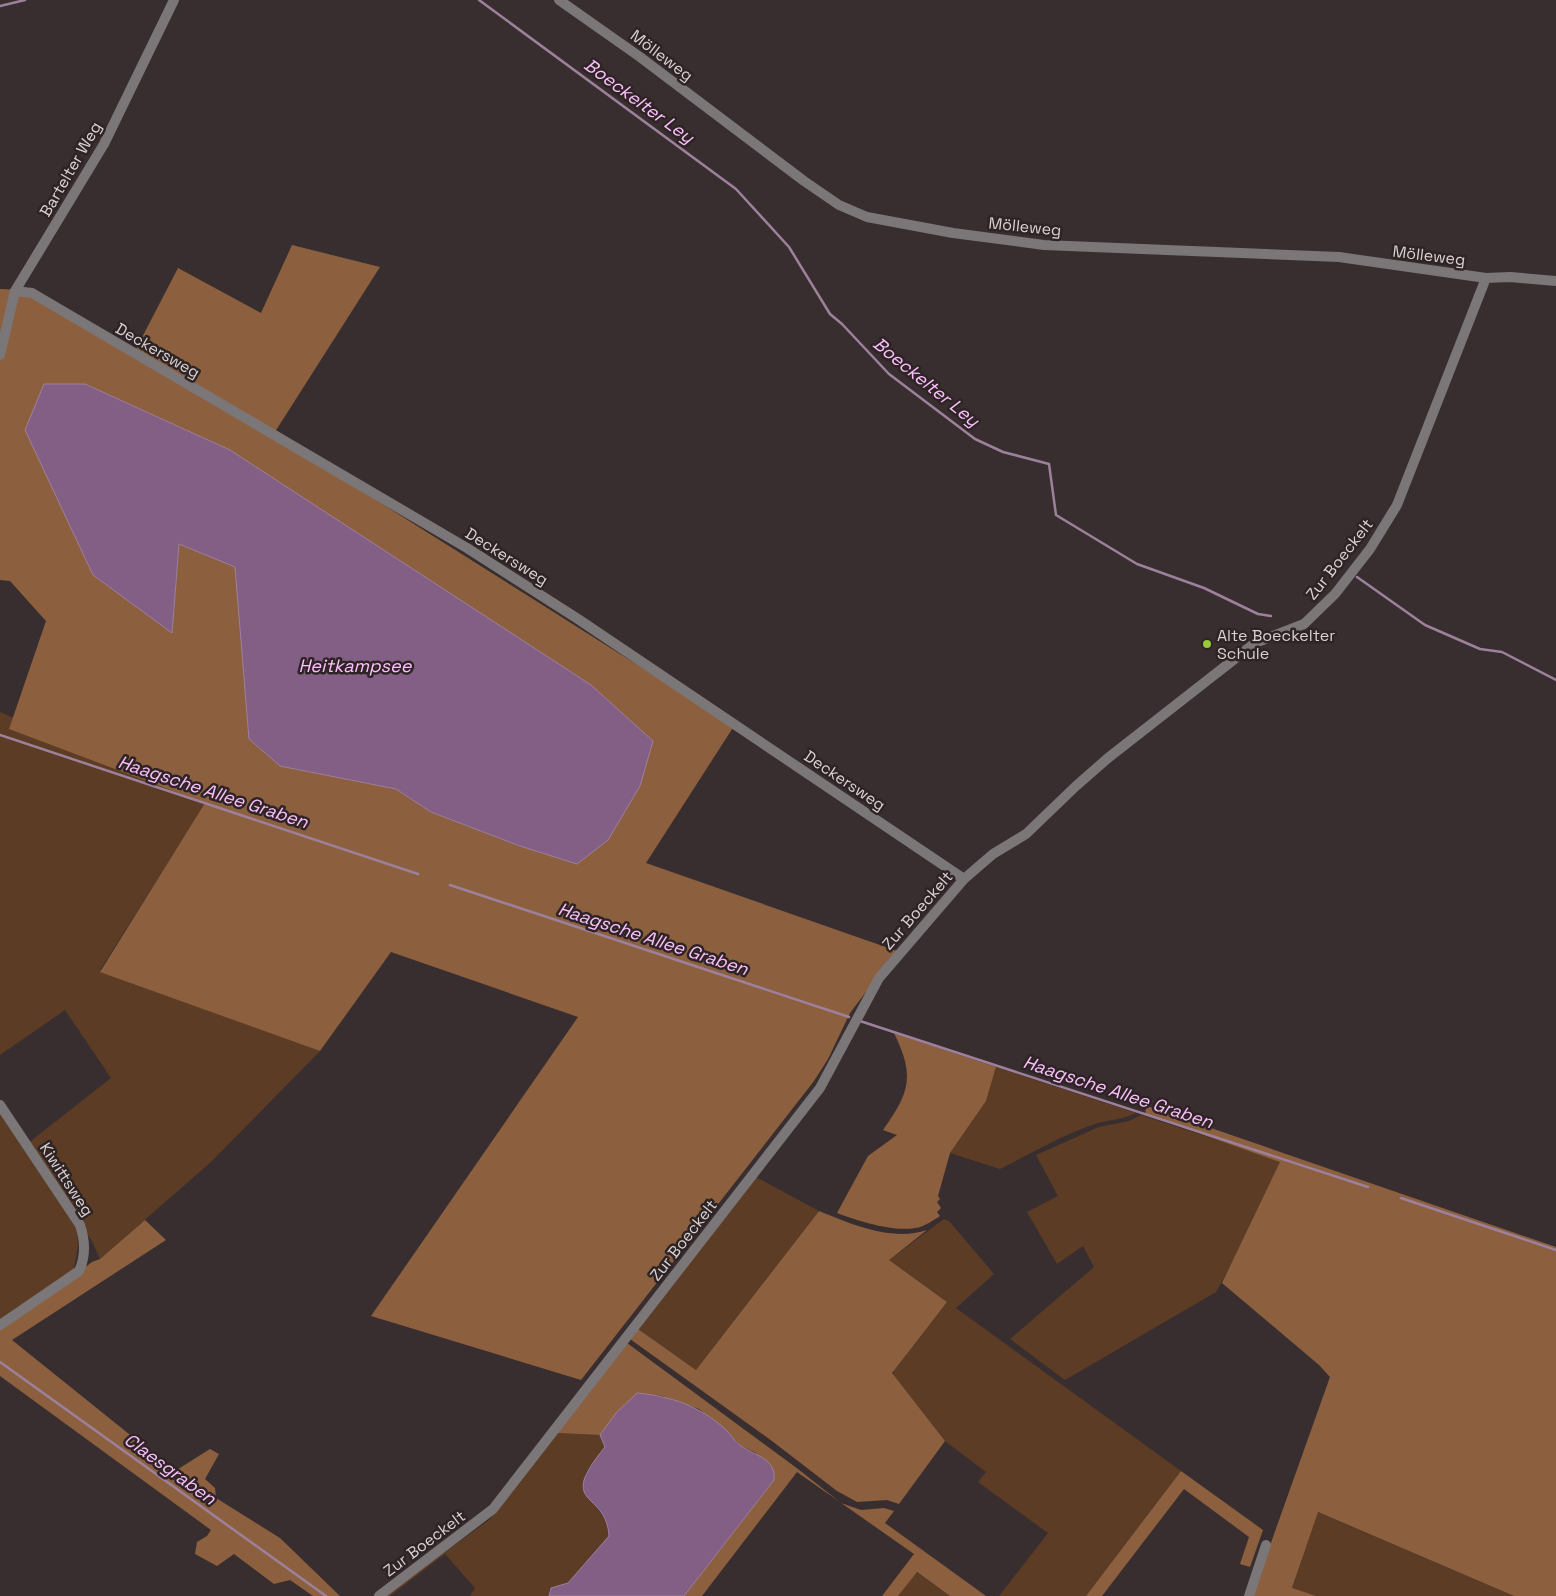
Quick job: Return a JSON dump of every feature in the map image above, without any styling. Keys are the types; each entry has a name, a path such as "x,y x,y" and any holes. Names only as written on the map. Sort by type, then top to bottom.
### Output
{"street":[{"name":"Bartelter Weg","path":"0,355 15,291 104,144 174,0"},
{"name":"Mölleweg","path":"559,0 640,56 804,181 839,205 867,217 954,233 1044,245 1339,258 1486,278 1510,276 1556,281"},
{"name":"Zur Boeckelt","path":"379,1596 493,1508 820,1088 879,978 964,879 993,854 1026,834 1108,758 1255,643 1304,624 1335,594 1370,549 1397,505 1486,278"},
{"name":"Deckersweg","path":"15,291 32,293 466,548 602,635 964,879"},
{"name":"Kiwittsweg","path":"0,1105 80,1225 84,1238 83,1263 79,1271 0,1325"},
{"path":"1249,1596 1266,1545"}],"shaded area":[{"path":"292,245 380,267 273,435 734,726 646,863 897,951 850,1013 828,1059 814,1081 581,1380 371,1316 578,1017 391,952 320,1051 100,972 205,803 9,729 46,621 10,581 0,580 0,289 25,290 136,349 178,268 261,313","holes":["85,384 230,450 390,556 520,846 431,812 396,789 280,766 249,739 236,567 179,544 172,632"]},
{"path":"0,712 206,803 100,970 320,1051 211,1162 100,1259 92,1241 27,1144 111,1078 65,1010 0,1055"},
{"path":"894,1033 996,1067 986,1101 950,1153 938,1196 940,1199 937,1202 941,1208 937,1212 940,1216 928,1224 906,1229 876,1225 837,1213 868,1156 897,1135 883,1130 899,1105 906,1083 905,1061"},
{"path":"996,1067 1136,1113 1098,1123 1073,1133 1000,1169 950,1153 986,1101"},
{"path":"0,1107 77,1228 78,1245 73,1274 0,1322"},
{"path":"1150,1107 1556,1247 1556,1596 1514,1596 1318,1512 1292,1588 1316,1596 1252,1596 1330,1377 1319,1365 1222,1283 1280,1162 1145,1114 1146,1108"},
{"path":"1141,1115 1288,1163 1216,1292 1065,1380 1010,1339 1094,1267 1083,1246 1057,1264 1027,1212 1058,1196 1036,1155 1099,1127 1129,1121"},
{"path":"756,1177 819,1211 696,1370 638,1329"},
{"path":"819,1211 858,1226 886,1233 914,1233 927,1230 889,1260 947,1302 892,1373 945,1441 899,1504 887,1500 857,1502 837,1491 772,1441 630,1339 638,1329 696,1370"},
{"path":"944,1219 950,1222 994,1274 956,1308 1181,1471 1086,1596 999,1596 1048,1533 978,1482 986,1472 945,1441 893,1377 894,1368 947,1302 889,1260"},
{"path":"145,1220 166,1240 12,1340 175,1471 210,1449 219,1454 205,1479 215,1488 216,1498 280,1538 340,1596 313,1596 290,1580 274,1584 234,1554 217,1566 195,1554 197,1542 207,1536 211,1530 0,1376 0,1327 49,1295 92,1262 100,1259"},
{"path":"627,1343 798,1469 839,1502 797,1472 702,1596 684,1596 774,1480 756,1453 741,1446 726,1430 699,1409 662,1396 637,1393 600,1435 557,1433"},
{"path":"558,1433 600,1435 605,1447 586,1472 583,1488 606,1521 609,1536 568,1583 549,1590 549,1596 470,1596 475,1588 445,1554 390,1596 384,1596 489,1520 492,1517 490,1515"},
{"path":"1181,1471 1263,1530 1250,1567 1240,1564 1249,1537 1184,1489 1102,1596 1086,1596"},
{"path":"841,1503 861,1510 884,1508 894,1511 885,1523 986,1596 950,1596 917,1572 898,1596 882,1596 914,1554"},
{"path":"1317,1512 1514,1596 1316,1596 1292,1589"},
{"path":"916,1572 950,1596 898,1596"}],"water":[{"name":"Heitkampsee","path":"44,384 85,384 230,450 591,685 653,741 640,786 608,840 577,864 520,846 431,812 396,789 280,766 249,739 235,567 179,544 172,633 93,575 25,430"},
{"path":"637,1393 673,1400 705,1414 725,1429 741,1446 768,1462 774,1473 774,1480 684,1596 549,1596 551,1588 568,1583 609,1536 606,1521 600,1511 587,1497 584,1490 584,1480 591,1466 605,1447 600,1435 616,1413"}],"waterway":[{"name":"Boeckelter Ley","path":"0,6 25,0"},
{"name":"Boeckelter Ley","path":"479,0 736,189 789,247 830,314 842,324 889,374 975,439 1003,452 1049,464 1056,515 1137,564 1204,588 1258,614 1271,616"},
{"name":"Boeckelter Ley","path":"1357,577 1425,625 1480,649 1502,652 1556,680"},
{"name":"Haagsche Allee Graben","path":"0,735 418,874"},
{"name":"Haagsche Allee Graben","path":"450,885 849,1017"},
{"name":"Haagsche Allee Graben","path":"860,1021 1368,1187"},
{"name":"Haagsche Allee Graben","path":"1401,1198 1556,1250"},
{"name":"Claesgraben","path":"0,1362 326,1596"}],"place":[{"name":"Alte Boeckelter Schule","path":"1207,644"}]}
